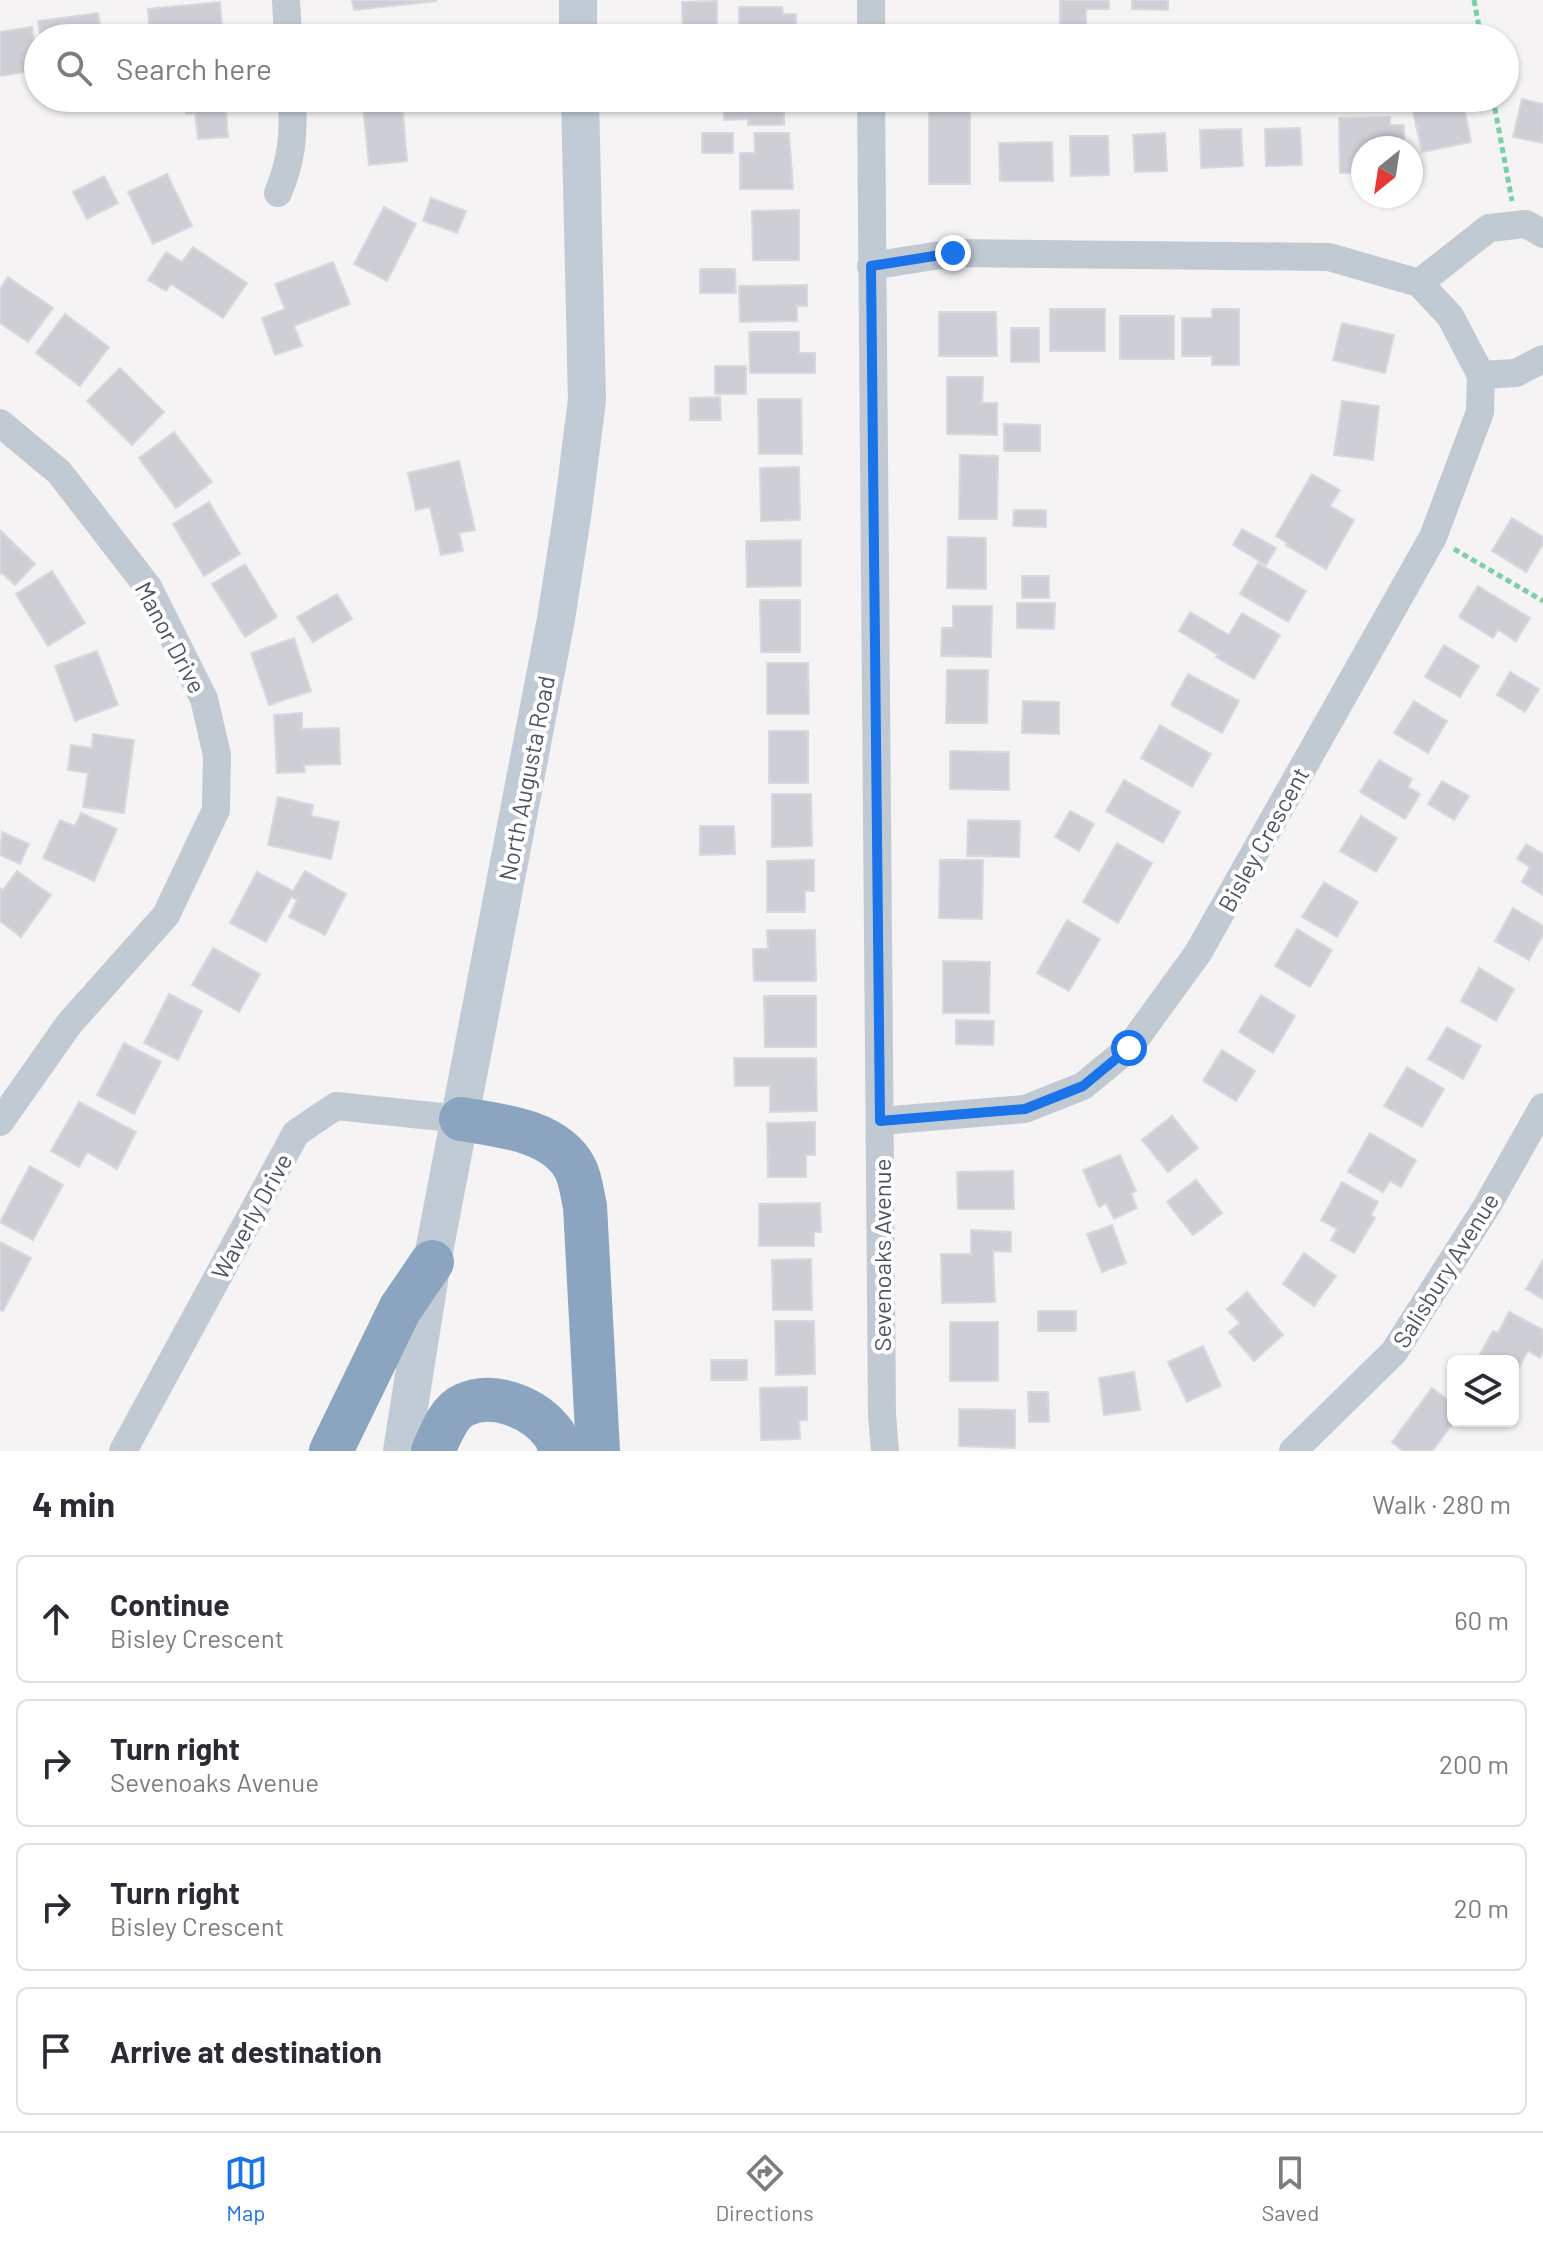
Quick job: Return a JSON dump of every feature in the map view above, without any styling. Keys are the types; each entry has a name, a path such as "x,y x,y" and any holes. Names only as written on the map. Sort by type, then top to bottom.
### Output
{"highway":[{"path":"461,1119 533,1133 556,1148 575,1168 585,1206 598,1451"},
{"path":"331,1451 400,1309 432,1262"},
{"path":"433,1451 445,1424 463,1405 496,1399 532,1413 554,1434 561,1451"}],"main road":[{"path":"578,0 578,24"},
{"name":"North Augusta Road","path":"402,1451 432,1262 556,619 585,415 587,384 580,112"}],"street":[{"path":"286,0 287,24"},
{"path":"871,0 871,24"},
{"path":"278,193 288,169 294,136 293,112"},
{"name":"Sevenoaks Avenue","path":"871,112 882,1415 885,1451"},
{"path":"1419,283 1489,228 1530,230"},
{"path":"871,266 953,253 1329,257 1419,283 1450,316 1481,375 1516,373 1543,359"},
{"name":"Bisley Crescent","path":"880,1121 1025,1109 1083,1086 1129,1048 1198,953 1433,537 1480,412 1481,375"},
{"name":"Manor Drive","path":"0,423 59,472 148,587 204,699 217,755 216,810 166,915 69,1024 0,1122"},
{"name":"Waverly Drive","path":"123,1451 296,1133 336,1106 461,1119"},
{"name":"Salisbury Avenue","path":"1293,1451 1394,1352 1487,1206 1543,1107"}],"path":[{"path":"1474,0 1478,24"},
{"path":"1497,112 1530,230"},
{"path":"1433,537 1543,601"}],"building":[{"path":"352,0 436,0 436,1 354,10"},
{"path":"1060,0 1109,0 1109,9 1086,9 1086,24 1060,24"},
{"path":"1132,0 1168,0 1168,10 1132,9"},
{"path":"717,1 717,24 683,24 682,2"},
{"path":"220,2 222,24 149,24 148,9"},
{"path":"739,7 782,7 783,14 796,14 796,24 739,24"},
{"path":"98,13 100,24 39,24 38,21"},
{"path":"24,28 24,72 0,76 0,32"},
{"path":"1522,99 1543,104 1543,143 1513,137"},
{"path":"186,112 226,112 228,137 198,139 195,113"},
{"path":"364,112 403,112 407,161 369,165"},
{"path":"724,112 784,112 784,125 748,125 748,119 724,120"},
{"path":"929,112 970,112 970,184 929,184"},
{"path":"1413,112 1465,112 1471,142 1423,152 1423,136 1418,136"},
{"path":"1390,117 1390,125 1404,125 1404,136 1351,136 1351,173 1340,173 1339,118"},
{"path":"1300,128 1302,165 1266,166 1265,129"},
{"path":"1241,129 1243,166 1201,168 1200,130"},
{"path":"702,133 733,133 733,153 702,153"},
{"path":"754,133 789,133 793,189 740,189 740,153 755,153"},
{"path":"1165,133 1167,171 1135,172 1133,135"},
{"path":"1070,136 1108,136 1109,175 1071,176"},
{"path":"1052,142 1053,181 1000,181 999,143"},
{"path":"167,174 192,226 153,244 128,192"},
{"path":"104,176 118,203 87,219 73,192"},
{"path":"431,198 466,211 457,233 423,221"},
{"path":"384,207 416,224 387,281 354,264"},
{"path":"799,210 799,260 753,260 752,211"},
{"path":"193,247 247,283 223,318 171,284 166,291 148,280 166,252 182,262"},
{"path":"333,262 350,304 294,326 302,346 275,355 262,318 285,309 275,284"},
{"path":"700,269 735,269 736,293 700,293"},
{"path":"8,277 53,308 28,342 0,323 0,289"},
{"path":"807,285 807,306 797,306 797,321 740,322 739,286"},
{"path":"1050,309 1105,309 1105,351 1050,351"},
{"path":"1212,309 1239,309 1239,365 1212,365 1212,356 1182,356 1182,318 1212,318"},
{"path":"939,312 996,312 997,356 939,356"},
{"path":"65,314 109,347 80,386 36,353"},
{"path":"1120,316 1174,316 1174,359 1120,359"},
{"path":"1342,323 1394,335 1385,373 1333,360"},
{"path":"1011,328 1039,328 1039,362 1011,362"},
{"path":"749,332 799,332 799,353 815,353 815,373 750,373"},
{"path":"715,366 746,366 746,394 715,394"},
{"path":"120,368 164,412 132,445 87,401"},
{"path":"947,377 983,377 982,403 997,403 997,435 947,434"},
{"path":"720,397 721,420 690,420 690,398"},
{"path":"758,399 801,399 802,454 759,454"},
{"path":"1342,401 1379,406 1373,460 1334,455"},
{"path":"1004,424 1040,425 1040,451 1004,451"},
{"path":"174,432 212,482 176,508 139,458"},
{"path":"960,455 998,456 997,519 959,519"},
{"path":"459,461 475,530 459,533 463,551 441,555 430,507 416,510 408,473"},
{"path":"799,467 800,520 761,521 760,468"},
{"path":"1312,474 1340,490 1330,506 1354,520 1326,569 1276,536"},
{"path":"209,502 240,554 204,576 173,524"},
{"path":"1014,510 1046,510 1046,527 1013,526"},
{"path":"1512,518 1543,537 1543,544 1526,572 1492,551"},
{"path":"1242,529 1276,548 1266,565 1233,545"},
{"path":"0,530 35,564 15,585 0,574"},
{"path":"948,537 986,538 986,589 947,588"},
{"path":"801,540 801,586 747,587 746,541"},
{"path":"1258,563 1306,591 1288,622 1240,594"},
{"path":"245,564 277,617 245,637 212,584"},
{"path":"52,571 85,623 48,646 16,594"},
{"path":"1022,576 1049,576 1049,598 1022,598"},
{"path":"1478,586 1530,618 1516,641 1498,630 1493,638 1459,617"},
{"path":"337,594 352,619 313,642 297,617"},
{"path":"760,600 800,600 800,652 761,652"},
{"path":"1017,603 1055,603 1054,629 1017,628"},
{"path":"953,606 992,606 991,657 941,656 942,628 953,628"},
{"path":"1190,612 1229,635 1242,613 1280,635 1254,679 1179,631"},
{"path":"294,638 311,691 269,705 251,653"},
{"path":"1444,645 1479,666 1460,697 1425,677"},
{"path":"97,651 118,705 75,721 55,666"},
{"path":"767,663 808,663 809,714 767,714"},
{"path":"947,670 988,670 987,723 946,723"},
{"path":"1510,672 1539,689 1525,712 1497,695"},
{"path":"1188,674 1239,701 1222,733 1171,705"},
{"path":"1023,701 1059,702 1059,734 1022,733"},
{"path":"1414,701 1447,721 1428,753 1394,733"},
{"path":"302,713 302,729 339,728 340,764 304,765 305,772 277,773 274,715"},
{"path":"1160,725 1211,754 1192,787 1141,758"},
{"path":"769,731 808,731 808,783 769,783"},
{"path":"93,734 134,740 124,813 83,807 88,773 68,770 71,745 92,748"},
{"path":"950,751 1009,752 1009,790 950,789"},
{"path":"1379,760 1412,779 1408,787 1420,794 1405,819 1360,792"},
{"path":"1124,780 1180,812 1163,843 1106,811"},
{"path":"1442,781 1469,796 1454,820 1428,804"},
{"path":"772,794 811,794 812,846 772,847"},
{"path":"278,797 313,805 311,816 339,822 331,859 268,845"},
{"path":"1070,811 1094,824 1079,851 1055,837"},
{"path":"81,813 117,829 94,881 43,858 60,820 75,826"},
{"path":"1361,816 1397,838 1376,872 1340,851"},
{"path":"968,820 1020,821 1019,857 967,856"},
{"path":"700,826 734,826 735,854 700,855"},
{"path":"2,832 29,844 20,864 0,855"},
{"path":"1117,843 1152,863 1118,923 1083,902"},
{"path":"1526,844 1543,854 1543,895 1522,882 1530,867 1517,859"},
{"path":"814,860 814,891 805,891 805,912 767,912 767,861"},
{"path":"940,860 983,860 982,919 939,918"},
{"path":"17,871 51,895 21,937 0,921 0,888 3,890"},
{"path":"305,871 346,894 325,935 289,917 297,900 291,897 266,942 230,923 257,872 293,891"},
{"path":"1324,882 1358,902 1337,937 1302,917"},
{"path":"1513,908 1543,926 1543,935 1529,960 1495,941"},
{"path":"1067,920 1100,939 1069,991 1037,973"},
{"path":"1297,929 1332,950 1310,987 1275,966"},
{"path":"767,930 815,930 816,981 754,981 753,949 768,949"},
{"path":"213,948 260,974 239,1012 192,985"},
{"path":"943,961 990,962 989,1013 943,1013"},
{"path":"1479,968 1514,989 1496,1021 1461,1001"},
{"path":"169,994 202,1011 178,1060 144,1043"},
{"path":"1261,995 1295,1016 1273,1053 1239,1032"},
{"path":"764,996 816,996 816,1047 765,1047"},
{"path":"956,1020 994,1021 993,1045 956,1044"},
{"path":"1447,1027 1481,1046 1463,1079 1428,1059"},
{"path":"124,1043 161,1062 134,1114 97,1095"},
{"path":"1222,1050 1255,1071 1236,1101 1203,1081"},
{"path":"734,1058 816,1058 817,1111 770,1112 770,1086 735,1086"},
{"path":"1407,1067 1444,1089 1422,1127 1384,1106"},
{"path":"79,1102 136,1132 117,1169 87,1152 79,1167 51,1151"},
{"path":"1172,1116 1198,1148 1168,1172 1142,1140"},
{"path":"815,1122 815,1155 806,1155 806,1177 768,1177 767,1123"},
{"path":"1370,1133 1416,1160 1401,1187 1390,1181 1383,1192 1348,1172"},
{"path":"1120,1155 1136,1191 1131,1193 1137,1208 1114,1219 1106,1203 1099,1207 1083,1170"},
{"path":"30,1166 63,1185 33,1240 0,1222"},
{"path":"1013,1171 1014,1209 958,1209 957,1172"},
{"path":"1196,1180 1222,1213 1193,1235 1167,1202"},
{"path":"1342,1182 1378,1202 1371,1215 1375,1218 1354,1253 1331,1240 1337,1229 1321,1220"},
{"path":"820,1203 821,1232 814,1232 814,1246 759,1246 759,1204"},
{"path":"1112,1225 1126,1263 1102,1272 1087,1234"},
{"path":"971,1230 1011,1232 1011,1252 993,1251 995,1302 942,1303 941,1254 971,1254"},
{"path":"0,1242 31,1258 3,1311 0,1310"},
{"path":"1304,1253 1336,1276 1314,1306 1283,1284"},
{"path":"811,1259 812,1310 773,1310 772,1260"},
{"path":"1543,1260 1543,1299 1526,1289"},
{"path":"1247,1292 1283,1335 1254,1361 1229,1332 1240,1323 1227,1309"},
{"path":"1038,1311 1076,1311 1076,1331 1038,1331"},
{"path":"1509,1312 1543,1330 1540,1358 1528,1351 1519,1367 1519,1355 1479,1355 1493,1331 1498,1333"},
{"path":"775,1321 814,1321 815,1374 776,1375"},
{"path":"950,1322 998,1322 998,1381 950,1381"},
{"path":"1203,1346 1221,1386 1187,1402 1168,1362"},
{"path":"711,1360 747,1360 747,1380 711,1380"},
{"path":"1134,1372 1140,1410 1104,1415 1099,1378"},
{"path":"807,1387 807,1420 799,1420 800,1439 761,1440 760,1388"},
{"path":"1432,1388 1447,1399 1447,1427 1450,1427 1432,1451 1403,1451 1392,1442"},
{"path":"1028,1392 1048,1392 1049,1422 1029,1422"},
{"path":"959,1409 1015,1410 1015,1448 959,1446"}],"route":[{"path":"953,253 871,266 880,1121 1025,1109 1083,1086 1129,1048"}]}
